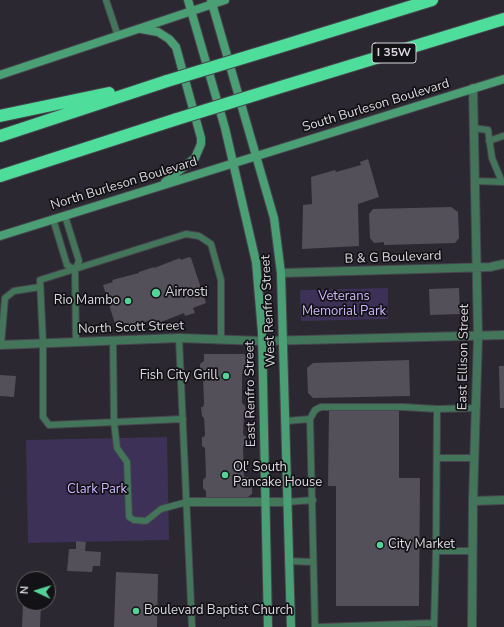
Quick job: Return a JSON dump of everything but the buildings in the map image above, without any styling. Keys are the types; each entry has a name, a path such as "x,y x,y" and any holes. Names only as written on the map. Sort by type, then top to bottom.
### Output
{"highway":[{"path":"0,136 167,81 432,0"},
{"name":"I 35W","path":"0,176 177,119 504,19"},
{"path":"0,116 167,81"}],"main road":[{"path":"188,0 225,128 233,163"},
{"path":"0,76 140,29 212,2 225,0"},
{"name":"West Renfro Street","path":"212,2 274,218 282,273 288,562 291,627"},
{"path":"140,29 158,32 169,39 176,47 201,138 201,144 194,158 161,185"},
{"name":"South Burleson Boulevard","path":"256,156 504,78"},
{"name":"North Burleson Boulevard","path":"0,236 256,156"},
{"name":"East Renfro Street","path":"233,163 256,262 262,341 268,627"}],"street":[{"name":"East Ellison Street","path":"472,88 478,336 473,501 472,627"},
{"name":"B & G Boulevard","path":"282,273 477,267 504,264"},
{"name":"North Scott Street","path":"1,345 179,338 283,341 504,335"},
{"path":"473,501 504,500"},
{"path":"187,502 287,502"}],"lane":[{"path":"106,0 118,36"},
{"path":"473,128 488,130 492,158 503,182 474,181"},
{"path":"489,141 503,136"},
{"path":"65,216 78,261 75,270 76,342"},
{"path":"53,219 67,265 75,270"},
{"path":"183,419 49,425 43,417 43,344 40,280 186,234 199,236 211,244 221,280 221,339"},
{"path":"1,345 5,298 14,291 40,287"},
{"path":"179,338 192,627"},
{"path":"113,341 114,422 117,448 127,462 129,517 134,520 146,520 161,509 187,502"},
{"path":"315,627 310,419 315,410 321,407 403,406 475,408"},
{"path":"320,627 434,625 437,408"},
{"path":"286,421 310,419"},
{"path":"437,458 475,458"},
{"path":"287,502 313,500"},
{"path":"436,551 472,551"},
{"path":"288,562 313,562"}],"green space":[{"name":"Veterans Memorial Park","path":"388,288 388,319 301,321 300,290"},
{"name":"Clark Park","path":"167,437 169,540 28,543 26,440"}],"place":[{"name":"Airrosti","path":"156,293"},
{"name":"Rio Mambo","path":"128,301"},
{"name":"Fish City Grill","path":"226,376"},
{"name":"Ol' South Pancake House","path":"225,475"},
{"name":"City Market","path":"380,545"},
{"name":"Boulevard Baptist Church","path":"136,611"}]}
